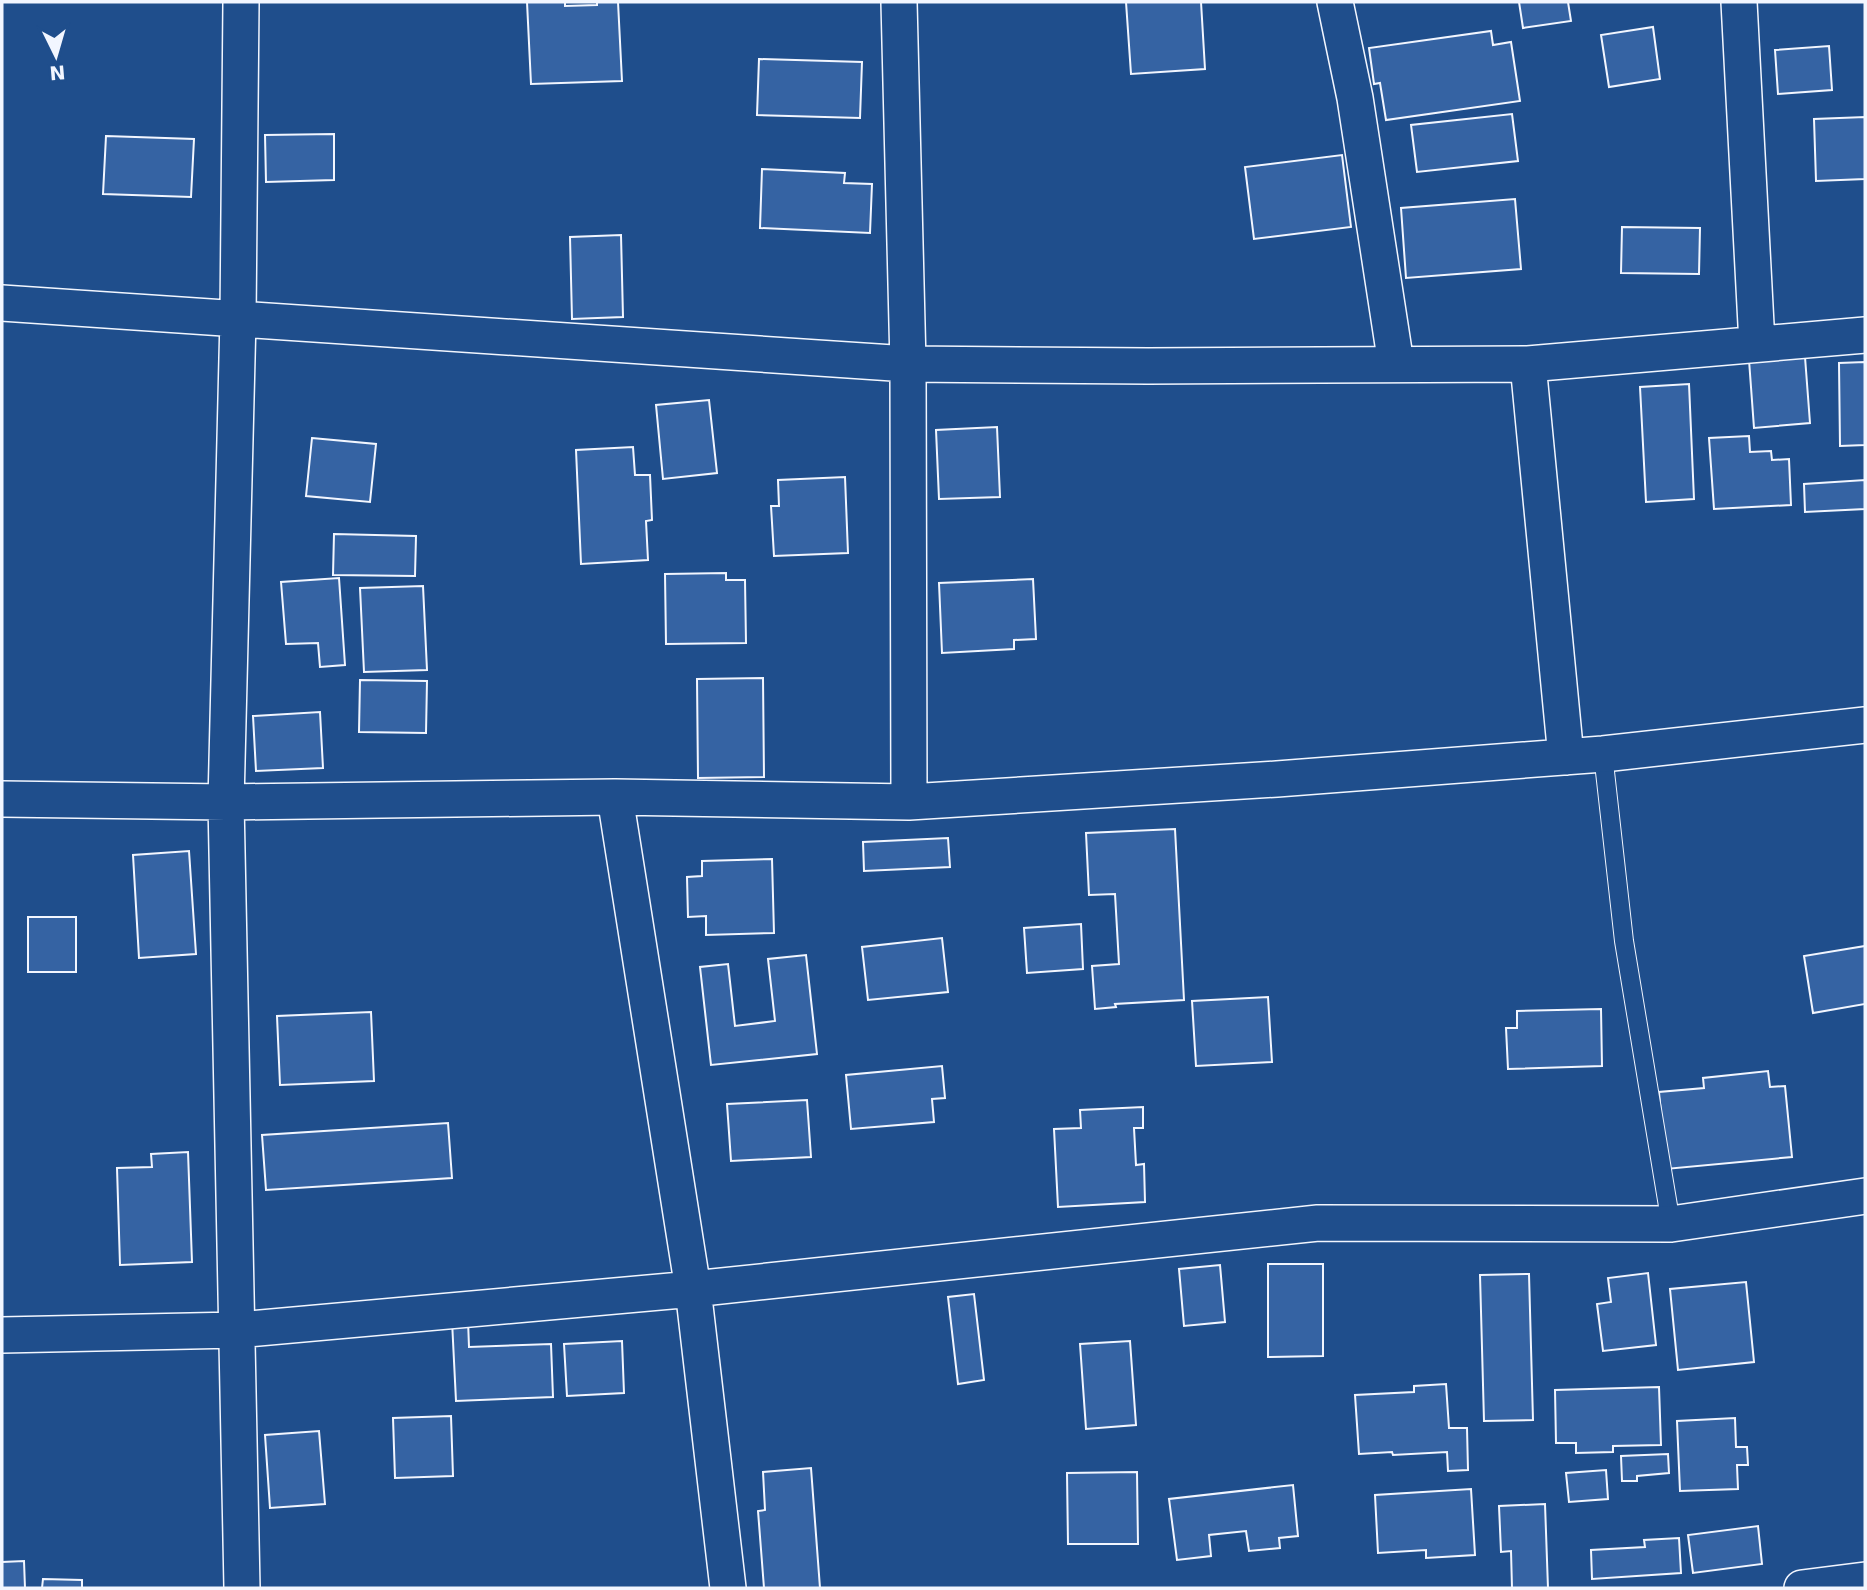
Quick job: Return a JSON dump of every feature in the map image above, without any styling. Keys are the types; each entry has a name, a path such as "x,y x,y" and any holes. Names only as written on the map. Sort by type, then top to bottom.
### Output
{"street":[{"path":"241,2 238,318 226,802 242,1588"},
{"path":"899,2 908,364 909,802"},
{"path":"1335,2 1355,98 1396,364"},
{"path":"1739,2 1757,344"},
{"path":"2,303 908,364 1528,364 1865,335"},
{"path":"1528,364 1566,757"},
{"path":"2,799 226,802 615,797 909,802 1277,779 1566,757 1865,725"},
{"path":"615,797 693,1289 728,1588"},
{"path":"2,1335 237,1330 693,1289 1318,1223 1671,1224 1865,1196"},
{"path":"1802,1588 1865,1580"}],"lane":[{"path":"1603,754 1624,941 1671,1224"}],"building":[{"path":"527,2 565,2 565,6 618,2 622,81 531,84"},
{"path":"1126,2 1201,2 1205,69 1131,74"},
{"path":"1519,2 1568,2 1571,21 1523,28"},
{"path":"1653,27 1660,79 1609,87 1601,35"},
{"path":"1491,31 1493,45 1511,42 1520,101 1386,120 1380,83 1374,84 1369,48"},
{"path":"1829,46 1832,90 1778,94 1775,50"},
{"path":"759,59 862,62 860,118 757,115"},
{"path":"1512,114 1518,161 1417,172 1411,125"},
{"path":"1865,117 1865,179 1816,181 1814,119"},
{"path":"334,134 334,180 266,182 265,135"},
{"path":"106,136 194,139 191,197 103,194"},
{"path":"1342,155 1351,227 1254,239 1245,167"},
{"path":"762,169 845,173 844,183 872,184 870,233 760,228"},
{"path":"1515,199 1521,269 1406,278 1401,208"},
{"path":"1622,227 1700,228 1699,274 1621,273"},
{"path":"621,235 623,317 572,319 570,237"},
{"path":"1805,357 1810,423 1754,428 1749,360"},
{"path":"1865,362 1865,445 1840,446 1839,363"},
{"path":"1689,384 1694,499 1646,502 1640,387"},
{"path":"709,400 717,473 663,479 656,405"},
{"path":"997,427 1000,497 939,499 936,430"},
{"path":"1749,436 1750,452 1771,451 1772,460 1789,459 1791,505 1714,509 1709,438"},
{"path":"312,438 376,444 370,502 306,496"},
{"path":"633,447 635,475 650,475 652,520 646,521 648,560 581,564 576,450"},
{"path":"845,477 848,553 774,556 771,506 779,506 778,480"},
{"path":"1865,480 1865,509 1805,512 1804,484"},
{"path":"334,534 416,536 415,576 333,575"},
{"path":"726,573 726,580 745,580 746,643 666,644 665,574"},
{"path":"339,578 345,665 320,667 318,643 286,644 281,582"},
{"path":"1033,579 1036,639 1014,640 1014,649 942,653 939,583"},
{"path":"423,586 427,670 364,672 360,588"},
{"path":"763,678 764,777 698,778 697,679"},
{"path":"360,680 427,681 426,733 359,732"},
{"path":"320,712 323,768 256,771 253,716"},
{"path":"1175,829 1184,1000 1115,1004 1116,1007 1095,1009 1092,966 1119,964 1115,894 1089,895 1086,833"},
{"path":"948,838 950,867 864,871 863,842"},
{"path":"189,851 196,954 139,958 133,855"},
{"path":"772,859 774,933 706,935 706,916 688,917 687,877 702,876 702,861"},
{"path":"28,917 76,917 76,972 28,972"},
{"path":"1081,924 1083,969 1027,973 1024,928"},
{"path":"942,938 948,992 868,1000 862,947"},
{"path":"1865,946 1865,1004 1813,1013 1804,956"},
{"path":"806,955 817,1054 711,1065 700,967 728,964 735,1026 775,1021 768,959"},
{"path":"1268,997 1272,1062 1196,1066 1192,1001"},
{"path":"1601,1009 1602,1066 1508,1069 1506,1028 1517,1028 1517,1011"},
{"path":"371,1012 374,1081 280,1085 277,1016"},
{"path":"942,1066 945,1098 932,1099 934,1122 851,1129 846,1075"},
{"path":"1768,1071 1770,1087 1785,1086 1792,1157 1666,1169 1659,1092 1704,1088 1703,1078"},
{"path":"807,1100 811,1157 731,1161 727,1104"},
{"path":"1143,1107 1143,1128 1134,1128 1136,1165 1144,1164 1145,1202 1058,1207 1054,1129 1081,1128 1080,1110"},
{"path":"448,1123 452,1178 266,1190 262,1135"},
{"path":"188,1152 192,1262 120,1265 117,1168 152,1167 151,1154"},
{"path":"1268,1264 1323,1264 1323,1356 1268,1357"},
{"path":"1220,1265 1225,1322 1184,1326 1179,1269"},
{"path":"1648,1273 1656,1345 1603,1351 1597,1304 1611,1302 1608,1278"},
{"path":"1529,1274 1533,1420 1484,1421 1480,1275"},
{"path":"1746,1282 1754,1362 1678,1370 1670,1289"},
{"path":"974,1294 984,1380 958,1384 948,1297"},
{"path":"468,1320 469,1347 551,1344 553,1397 456,1401 452,1321"},
{"path":"622,1341 624,1393 567,1396 564,1344"},
{"path":"1130,1341 1136,1425 1086,1429 1080,1344"},
{"path":"1446,1384 1449,1428 1467,1428 1468,1470 1448,1471 1447,1452 1359,1454 1355,1395 1414,1392 1414,1386"},
{"path":"1659,1387 1661,1445 1613,1446 1613,1452 1576,1453 1576,1443 1556,1443 1555,1390"},
{"path":"451,1416 453,1476 395,1478 393,1418"},
{"path":"1735,1418 1736,1447 1747,1447 1748,1465 1737,1465 1738,1489 1680,1491 1677,1421"},
{"path":"319,1431 325,1504 270,1508 265,1435"},
{"path":"1668,1454 1669,1473 1637,1476 1637,1481 1622,1481 1621,1456"},
{"path":"811,1468 820,1588 764,1588 758,1511 765,1510 763,1472"},
{"path":"1606,1470 1608,1499 1569,1502 1566,1473"},
{"path":"1137,1472 1138,1544 1068,1544 1067,1473"},
{"path":"1293,1485 1298,1536 1279,1538 1280,1548 1249,1551 1246,1531 1209,1535 1211,1556 1177,1560 1169,1499"},
{"path":"1471,1489 1475,1555 1426,1558 1426,1550 1378,1553 1375,1495"},
{"path":"1545,1504 1548,1588 1512,1588 1511,1551 1501,1552 1499,1506"},
{"path":"1758,1526 1762,1564 1693,1573 1688,1535"},
{"path":"1679,1538 1681,1573 1592,1579 1591,1550 1645,1547 1644,1540"},
{"path":"24,1561 25,1588 2,1588 2,1562"},
{"path":"43,1579 82,1580 82,1588 42,1588"}]}
